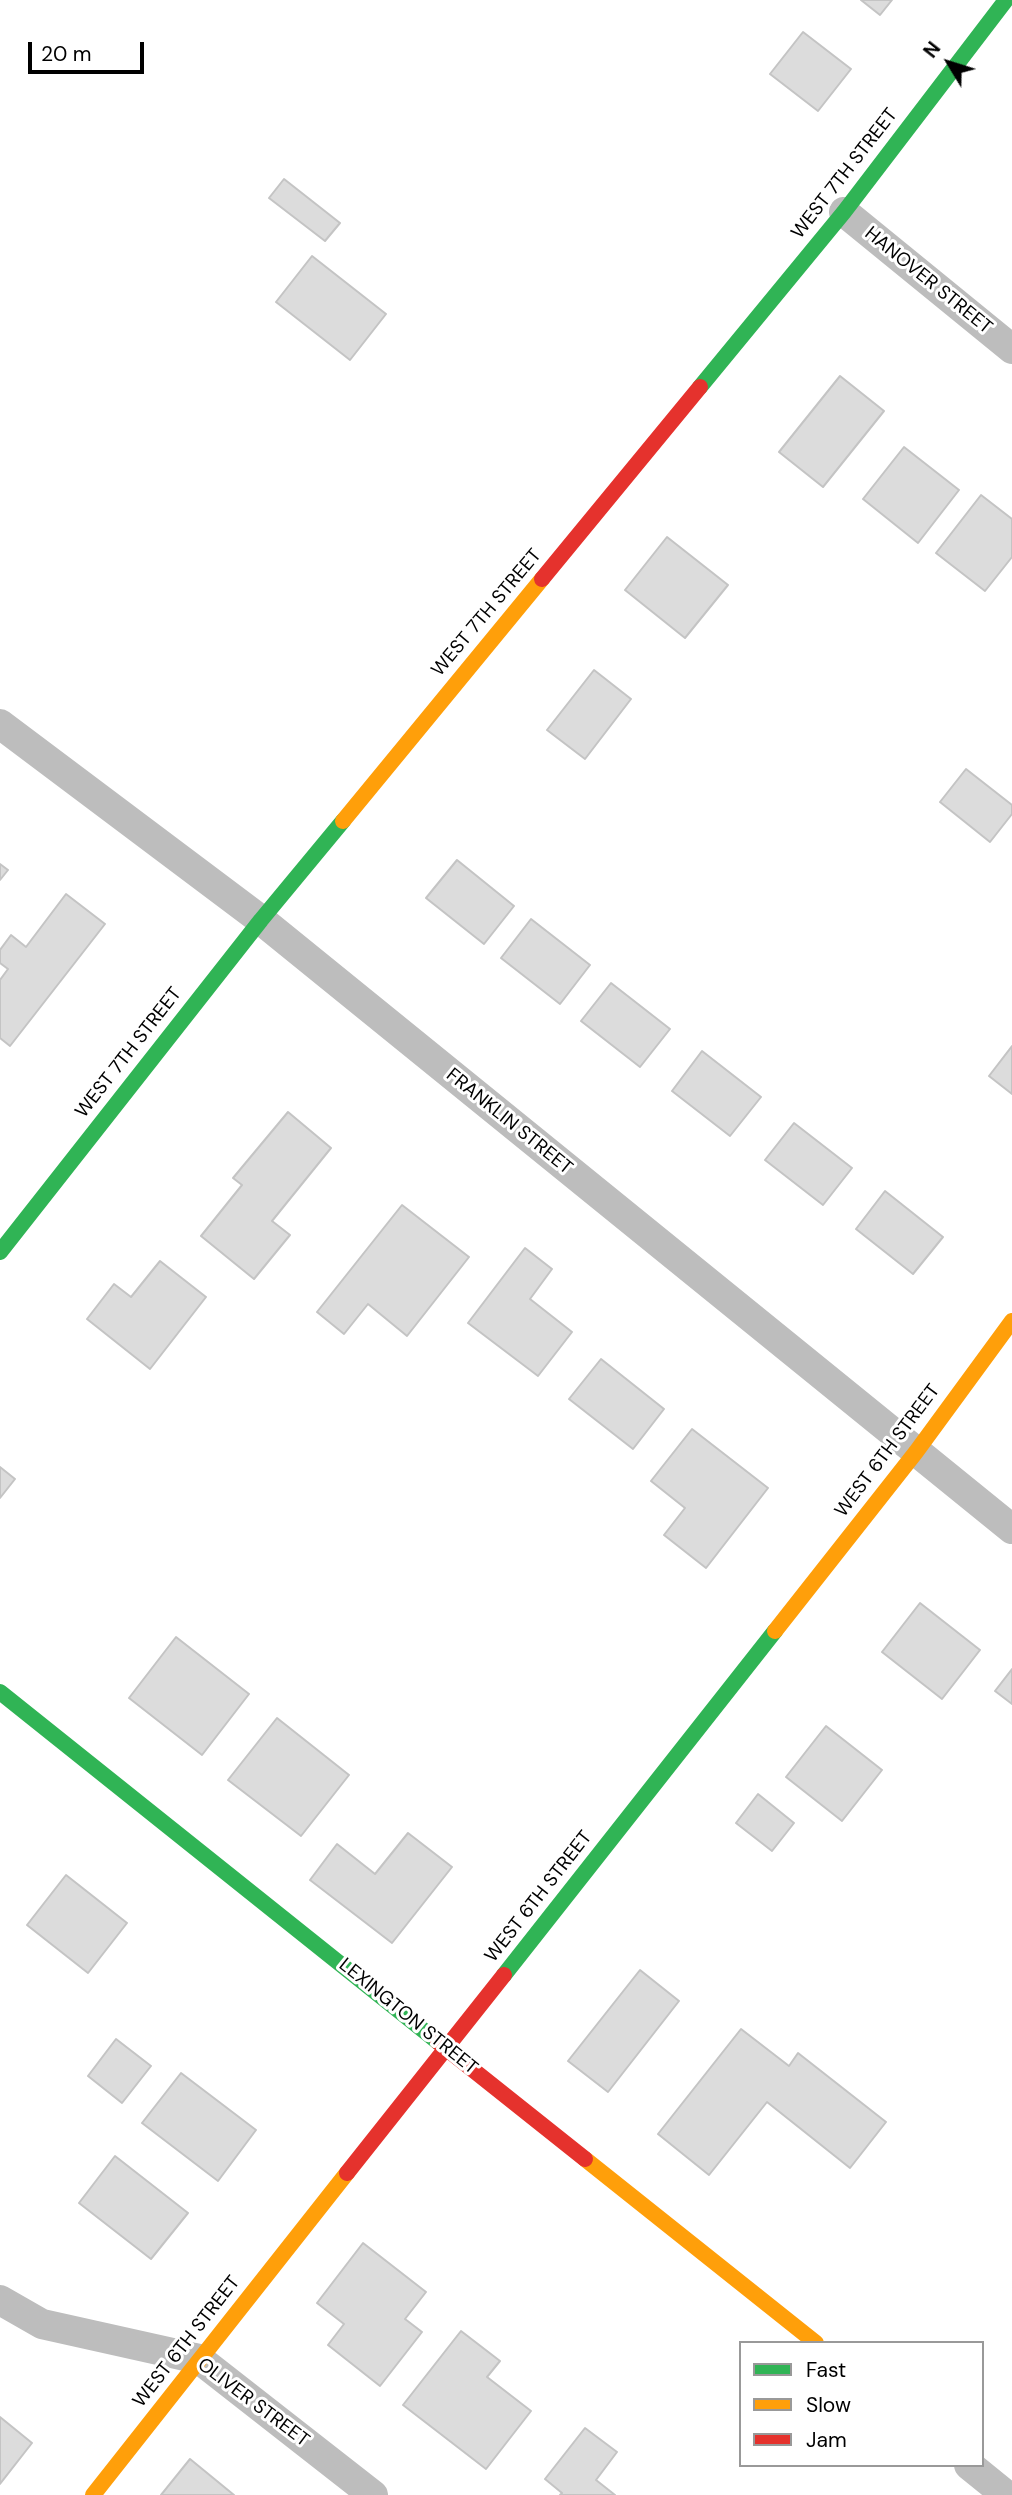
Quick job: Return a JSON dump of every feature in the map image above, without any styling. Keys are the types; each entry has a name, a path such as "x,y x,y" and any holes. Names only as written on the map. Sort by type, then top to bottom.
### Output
{"street":[{"name":"WEST 7TH STREET","path":"0,1252 261,920 844,212 1006,0"},
{"name":"HANOVER STREET","path":"844,212 1012,349"},
{"name":"FRANKLIN STREET","path":"0,724 261,920 1012,1529"},
{"name":"WEST 6TH STREET","path":"93,2495 916,1452 1012,1321"},
{"name":"LEXINGTON STREET","path":"0,1692 813,2341"},
{"name":"OLIVER STREET","path":"0,2301 42,2324 199,2359 373,2495"},
{"path":"971,2467 1006,2495"}],"building":[{"path":"861,0 892,0 880,15"},
{"path":"803,32 851,69 818,111 770,74"},
{"path":"284,179 340,223 325,241 269,198"},
{"path":"312,256 386,314 350,360 276,302"},
{"path":"840,376 884,411 823,487 779,452"},
{"path":"904,447 959,490 918,543 863,499"},
{"path":"981,495 1012,519 1012,557 985,591 936,553"},
{"path":"667,537 728,585 685,638 625,590"},
{"path":"594,670 631,699 585,759 547,730"},
{"path":"966,769 1012,805 1012,814 990,842 940,802"},
{"path":"457,860 514,906 484,944 426,898"},
{"path":"0,864 8,870 0,880"},
{"path":"66,894 105,924 10,1046 0,1038 0,980 8,969 0,963 0,950 11,935 26,947"},
{"path":"531,919 590,965 560,1004 501,958"},
{"path":"611,983 670,1029 640,1067 581,1021"},
{"path":"1012,1046 1012,1094 989,1076"},
{"path":"702,1051 761,1097 730,1136 672,1091"},
{"path":"288,1112 331,1148 272,1221 290,1235 254,1279 201,1236 242,1185 233,1178"},
{"path":"794,1123 852,1168 823,1205 765,1160"},
{"path":"885,1191 943,1237 913,1274 856,1229"},
{"path":"402,1205 469,1257 407,1336 368,1304 344,1334 317,1312"},
{"path":"525,1248 552,1269 530,1299 572,1332 538,1376 468,1323"},
{"path":"160,1261 206,1297 150,1369 87,1319 114,1284 131,1297"},
{"path":"601,1359 664,1409 633,1449 569,1399"},
{"path":"692,1429 768,1488 706,1568 664,1535 685,1508 651,1481"},
{"path":"0,1467 15,1479 0,1498"},
{"path":"920,1603 980,1650 942,1699 882,1652"},
{"path":"176,1637 249,1694 202,1755 129,1698"},
{"path":"1012,1669 1012,1704 995,1691"},
{"path":"277,1718 349,1775 301,1836 228,1780"},
{"path":"826,1726 882,1770 842,1821 786,1777"},
{"path":"758,1794 794,1823 772,1851 736,1823"},
{"path":"408,1833 452,1867 392,1943 310,1880 337,1844 375,1874"},
{"path":"66,1875 127,1923 88,1973 27,1925"},
{"path":"640,1970 679,2001 608,2092 568,2061"},
{"path":"741,2029 789,2066 798,2053 886,2122 850,2168 767,2102 709,2175 658,2134"},
{"path":"116,2039 151,2066 122,2103 88,2076"},
{"path":"181,2073 256,2130 218,2181 142,2123"},
{"path":"115,2156 188,2213 151,2259 79,2203"},
{"path":"363,2243 426,2292 405,2319 422,2332 380,2386 328,2345 344,2324 317,2303"},
{"path":"461,2331 500,2361 487,2377 531,2411 486,2469 403,2405"},
{"path":"0,2417 32,2443 0,2484"},
{"path":"585,2428 617,2452 596,2480 615,2495 560,2495 562,2493 545,2479"},
{"path":"190,2459 234,2495 161,2495"}],"traffic: fast":[{"path":"700,387 844,212 1006,0"},
{"path":"0,1252 261,920 343,821"},
{"path":"504,1975 775,1631"},
{"path":"0,1692 438,2042"}],"traffic: slow":[{"path":"343,821 542,579"},
{"path":"775,1631 916,1452 1012,1321"},
{"path":"585,2159 813,2341"},
{"path":"93,2495 347,2173"}],"traffic: jam":[{"path":"542,579 700,387"},
{"path":"347,2173 504,1975"},
{"path":"438,2042 585,2159"}]}
